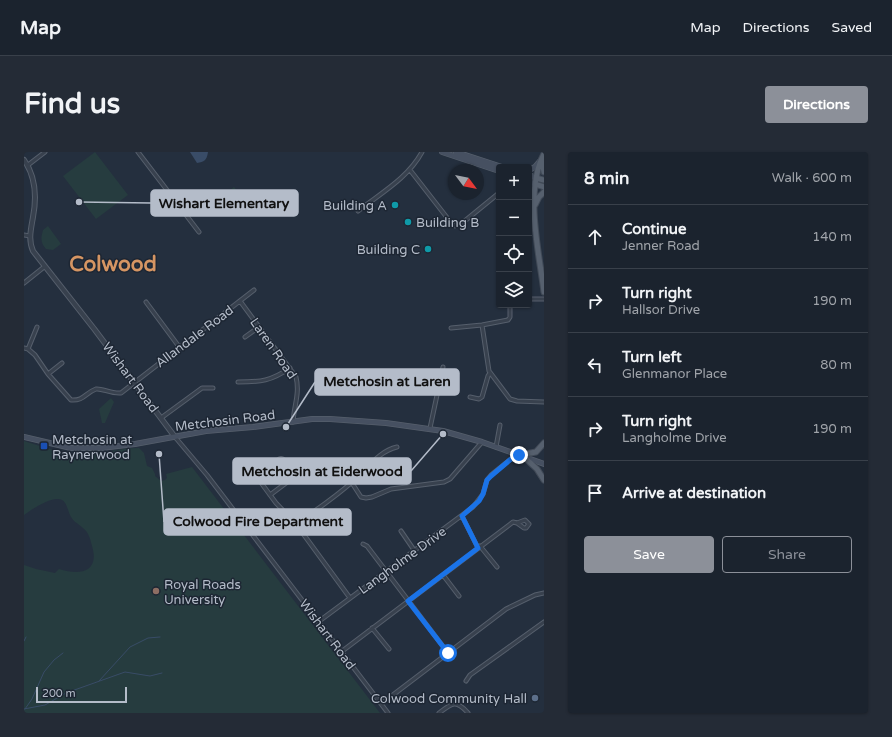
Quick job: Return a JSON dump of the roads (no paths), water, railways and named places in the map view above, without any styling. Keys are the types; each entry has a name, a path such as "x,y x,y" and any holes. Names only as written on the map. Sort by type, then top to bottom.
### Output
{"main road":[{"path":"442,152 496,170"},
{"path":"456,152 496,165"},
{"path":"532,168 543,156"},
{"path":"543,156 544,172"},
{"path":"543,156 536,178 534,206 544,292"},
{"path":"532,176 544,180"},
{"path":"532,183 544,187"},
{"path":"534,206 544,192"},
{"name":"Metchosin Road","path":"24,436 71,448 86,449 135,444 206,431 330,418 430,428 482,442 544,464"},
{"path":"521,456 536,452 544,443"},
{"path":"521,456 537,469 544,480"}],"street":[{"path":"28,166 45,152"},
{"path":"138,152 199,232"},
{"path":"358,211 410,170 422,152"},
{"name":"Wishart Road","path":"24,160 34,179 36,201 30,236 33,251 44,267 95,330 175,437 207,474 388,713"},
{"path":"410,170 455,226 461,224 496,195"},
{"path":"187,216 212,196"},
{"path":"24,235 30,236"},
{"path":"24,283 44,267"},
{"name":"Allandale Road","path":"48,374 71,400 78,401 96,389 113,394 121,393 133,382 180,348 254,290"},
{"path":"532,299 544,299"},
{"name":"Laren Road","path":"240,301 296,377 298,394 292,422"},
{"path":"146,302 180,348"},
{"path":"451,328 482,325 508,320 510,317 510,308"},
{"path":"482,325 488,368 490,373 512,401 544,402"},
{"path":"37,327 26,349 34,355 48,374 62,363"},
{"path":"245,337 259,327"},
{"path":"430,428 443,367"},
{"path":"238,382 259,382 268,380 278,376 290,368"},
{"path":"470,397 479,399 482,396 490,373"},
{"path":"161,418 202,388 213,388"},
{"path":"496,447 500,425"},
{"path":"352,483 361,497 366,498 391,489 444,482 450,479 482,442"},
{"path":"296,524 352,483 379,457 391,448 397,447"},
{"path":"510,452 511,459"},
{"name":"Langholme Drive","path":"318,622 462,516 479,501 483,494 487,480 511,459 521,456"},
{"path":"284,464 288,466 295,476"},
{"path":"248,465 276,503 296,524 350,598"},
{"path":"270,495 306,468"},
{"path":"462,516 479,547 497,566"},
{"path":"341,652 513,522 517,523"},
{"path":"401,531 414,550"},
{"path":"363,544 367,546 448,653"},
{"path":"443,575 459,596"},
{"path":"381,704 506,609 535,595 544,593"},
{"path":"466,681 470,676 544,622"},
{"path":"372,628 389,649"},
{"path":"439,713 449,706 456,704 463,706 468,713"}],"water":[{"path":"190,152 208,152 205,160 197,163"}],"waterway":[{"path":"24,641 26,637"},
{"path":"99,681 130,647 148,638 160,637"},
{"path":"25,709 32,699 44,672 54,660 63,653"},
{"path":"24,709 45,705 66,693 125,672 150,676 162,673"}],"place":[{"name":"Wishart Elementary","path":"79,202"},
{"name":"Building A","path":"395,205"},
{"name":"Building B","path":"408,222"},
{"name":"Building C","path":"428,249"},
{"name":"Metchosin at Laren","path":"286,427"},
{"name":"Metchosin at Eiderwood","path":"443,434"},
{"name":"Metchosin at Raynerwood","path":"44,446"},
{"name":"Colwood Fire Department","path":"159,454"},
{"name":"Royal Roads University","path":"156,591"},
{"name":"Colwood Community Hall","path":"535,698"}],"district":[{"name":"Colwood","path":"113,264"}]}
